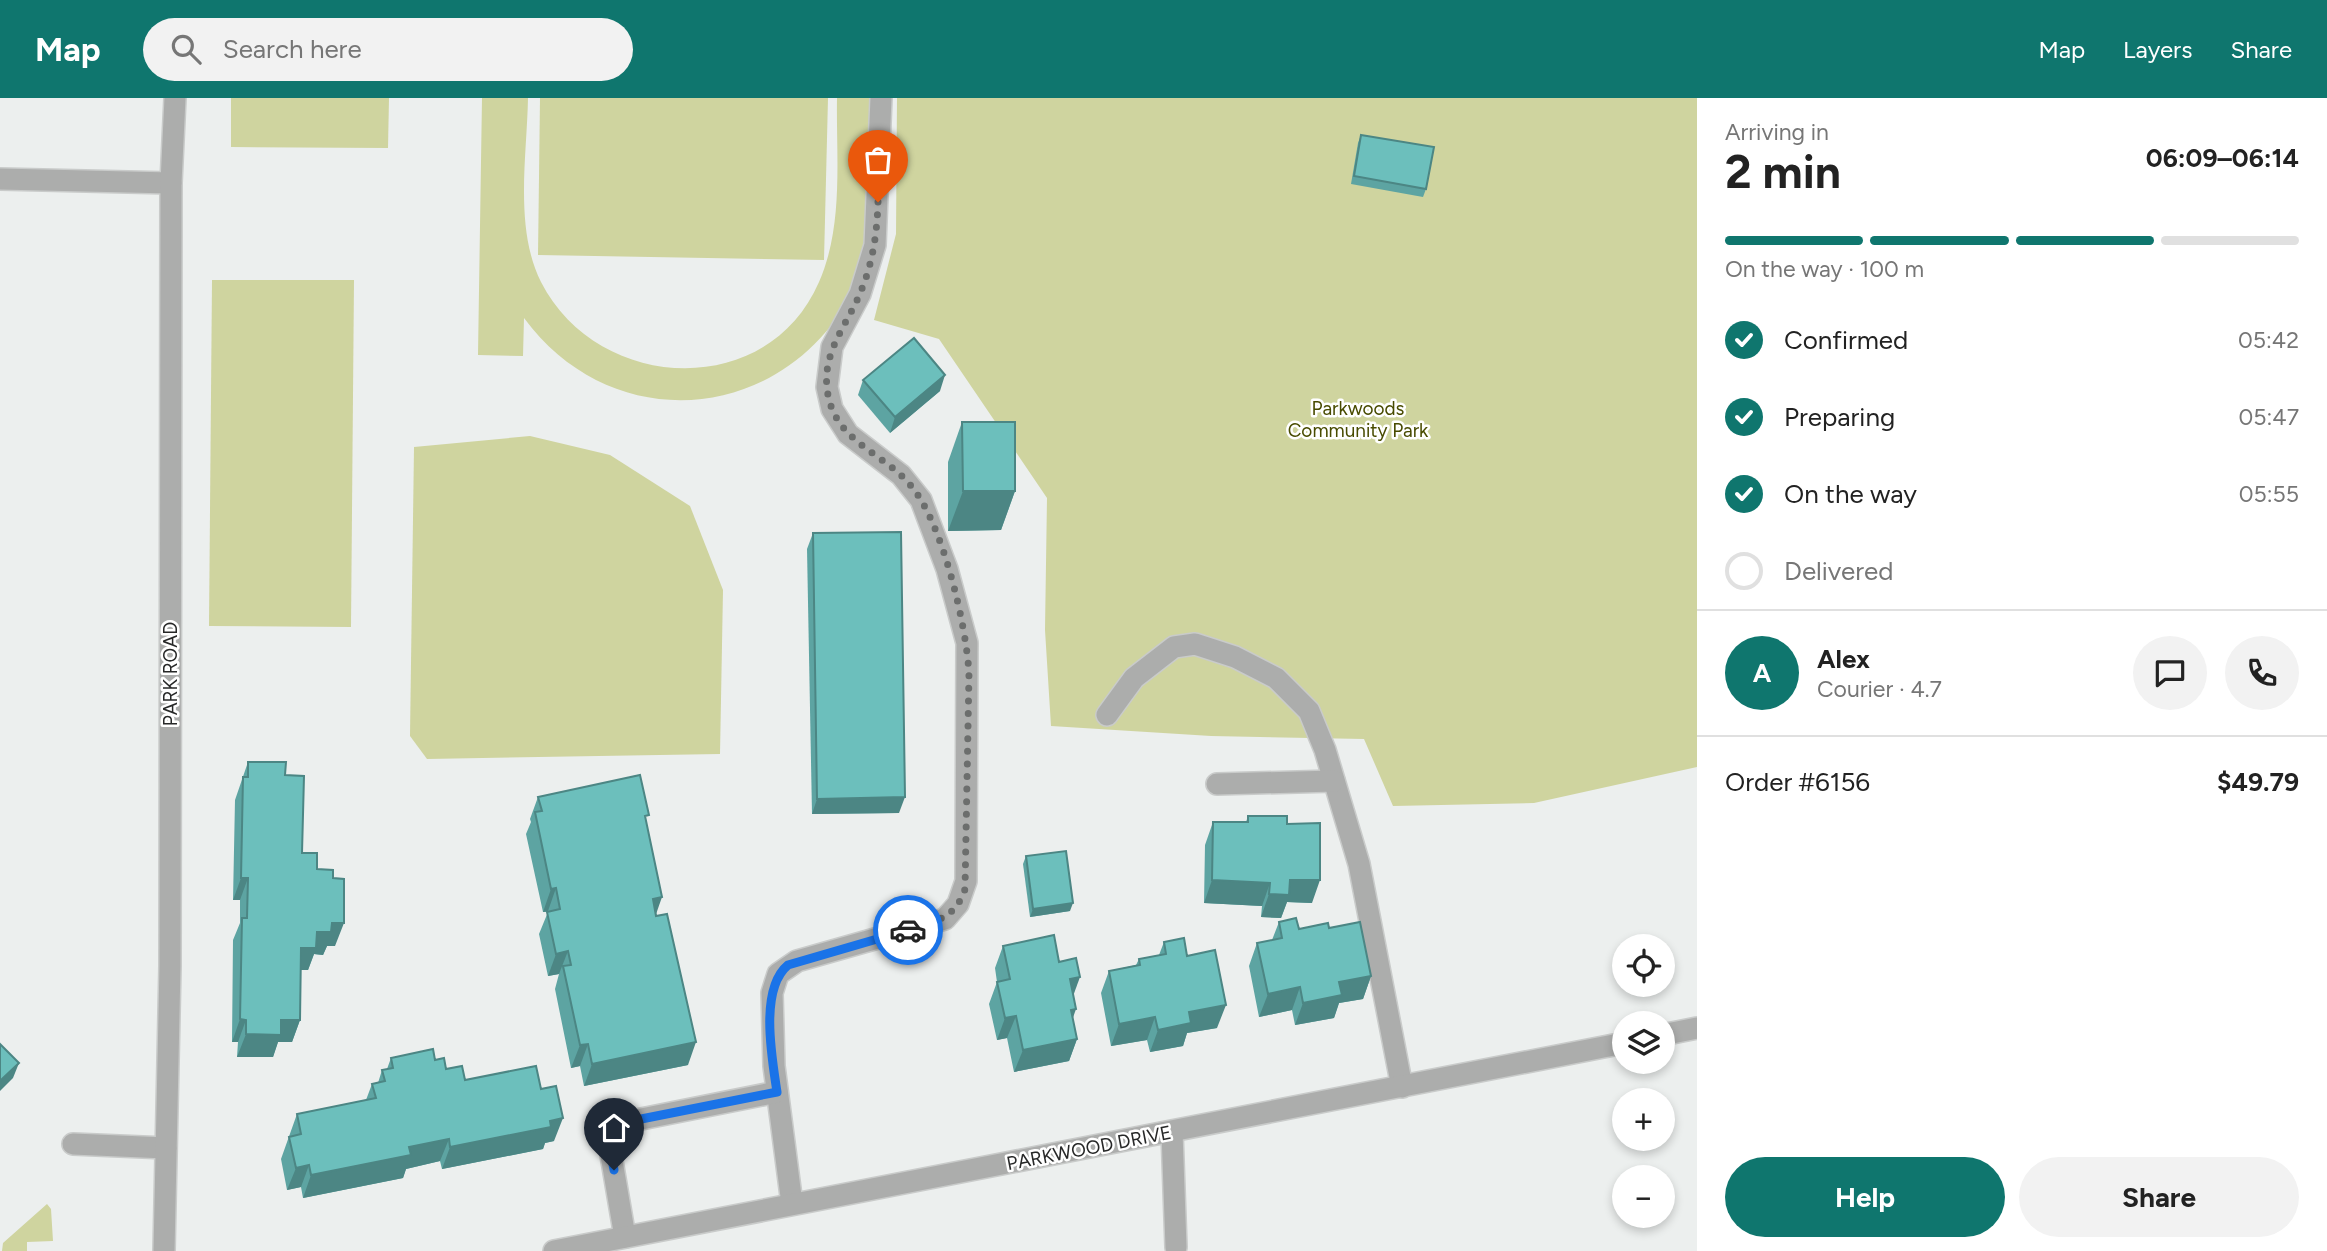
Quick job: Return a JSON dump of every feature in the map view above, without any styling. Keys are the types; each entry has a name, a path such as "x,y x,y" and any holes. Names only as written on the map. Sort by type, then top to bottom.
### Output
{"street":[{"name":"PARK ROAD","path":"164,1251 170,966 171,183 174,98"},
{"path":"792,1204 777,1092 772,993 778,974 797,961 832,954 945,919 958,904 966,881 967,643 947,569 921,500 901,475 848,434 832,409 827,387 832,346 860,294 875,245 881,98"},
{"path":"0,179 171,183"},
{"path":"1107,715 1133,678 1174,647 1195,644 1235,657 1276,678 1309,711 1359,864 1402,1087"},
{"path":"1217,784 1334,781"},
{"path":"1675,1032 1697,1028"},
{"name":"PARKWOOD DRIVE","path":"554,1251 1612,1045"},
{"path":"625,1237 606,1126 777,1092"},
{"path":"1172,1132 1176,1247"},
{"path":"73,1144 166,1148"}],"green space":[{"path":"231,98 389,98 388,148 231,147"},
{"path":"482,98 528,98 524,192 527,239 541,282 567,319 601,345 640,362 682,368 723,364 762,348 794,321 819,282 832,238 837,191 837,98 870,98 869,222 862,269 855,288 825,333 787,367 744,389 698,399 650,398 604,384 561,357 524,318 523,356 478,355"},
{"path":"540,98 828,98 824,260 538,255"},
{"name":"Parkwoods Community Park","path":"897,98 1697,98 1697,767 1534,803 1393,806 1364,739 1211,736 1051,726 1045,630 1047,498 939,339 874,320 896,234"},
{"path":"212,280 354,280 351,627 209,626"},
{"path":"530,436 610,455 690,506 723,590 720,754 427,759 410,736 414,447"},
{"path":"47,1204 51,1209 53,1241 27,1242 27,1251 2,1251 3,1243"}],"building":[{"path":"1361,135 1434,147 1426,189 1354,176"},
{"path":"914,338 945,375 895,417 863,380"},
{"path":"962,422 1015,422 1015,491 963,491"},
{"path":"901,532 905,797 817,799 813,533"},
{"path":"248,762 286,762 285,775 304,776 302,853 317,853 317,869 333,870 333,878 344,879 344,923 332,923 331,932 317,932 316,948 301,948 300,1020 281,1020 281,1035 246,1034 246,1020 240,1019 242,918 247,918 248,878 241,878 243,777 248,777"},
{"path":"640,775 649,815 645,816 662,897 653,899 656,916 667,914 696,1042 592,1064 588,1044 580,1045 563,966 571,965 568,951 556,954 547,912 560,909 556,888 551,889 535,812 542,811 538,797"},
{"path":"1248,816 1287,816 1287,824 1320,823 1320,880 1290,880 1289,895 1269,894 1270,883 1212,880 1213,822 1248,822"},
{"path":"1066,851 1073,903 1033,909 1026,856"},
{"path":"1296,918 1299,929 1328,923 1329,928 1360,922 1371,976 1339,982 1342,995 1303,1003 1300,987 1268,994 1257,943 1282,938 1279,922"},
{"path":"1054,935 1059,962 1076,958 1080,977 1070,979 1076,1009 1071,1010 1077,1039 1023,1050 1016,1016 1005,1018 997,982 1010,979 1003,946"},
{"path":"1184,938 1187,956 1215,950 1226,1005 1189,1012 1191,1023 1158,1030 1155,1017 1119,1024 1109,971 1140,965 1139,959 1166,954 1164,942"},
{"path":"0,1044 19,1063 0,1081"},
{"path":"433,1049 435,1060 444,1058 446,1069 462,1066 465,1080 536,1066 541,1089 556,1086 563,1118 550,1121 551,1127 450,1147 449,1139 409,1147 411,1155 311,1175 309,1165 296,1168 289,1137 301,1134 297,1114 376,1098 372,1084 385,1081 382,1070 393,1068 391,1058"}],"way so far":[{"path":"878,202 875,245 866,278 830,352 827,367 828,398 848,434 865,450 901,475 921,500 947,569 967,643 969,673 965,889 954,911 945,919 908,930"}],"route":[{"path":"614,1170 606,1126 777,1092 772,1041 772,993 778,974 788,965 908,930"}]}
